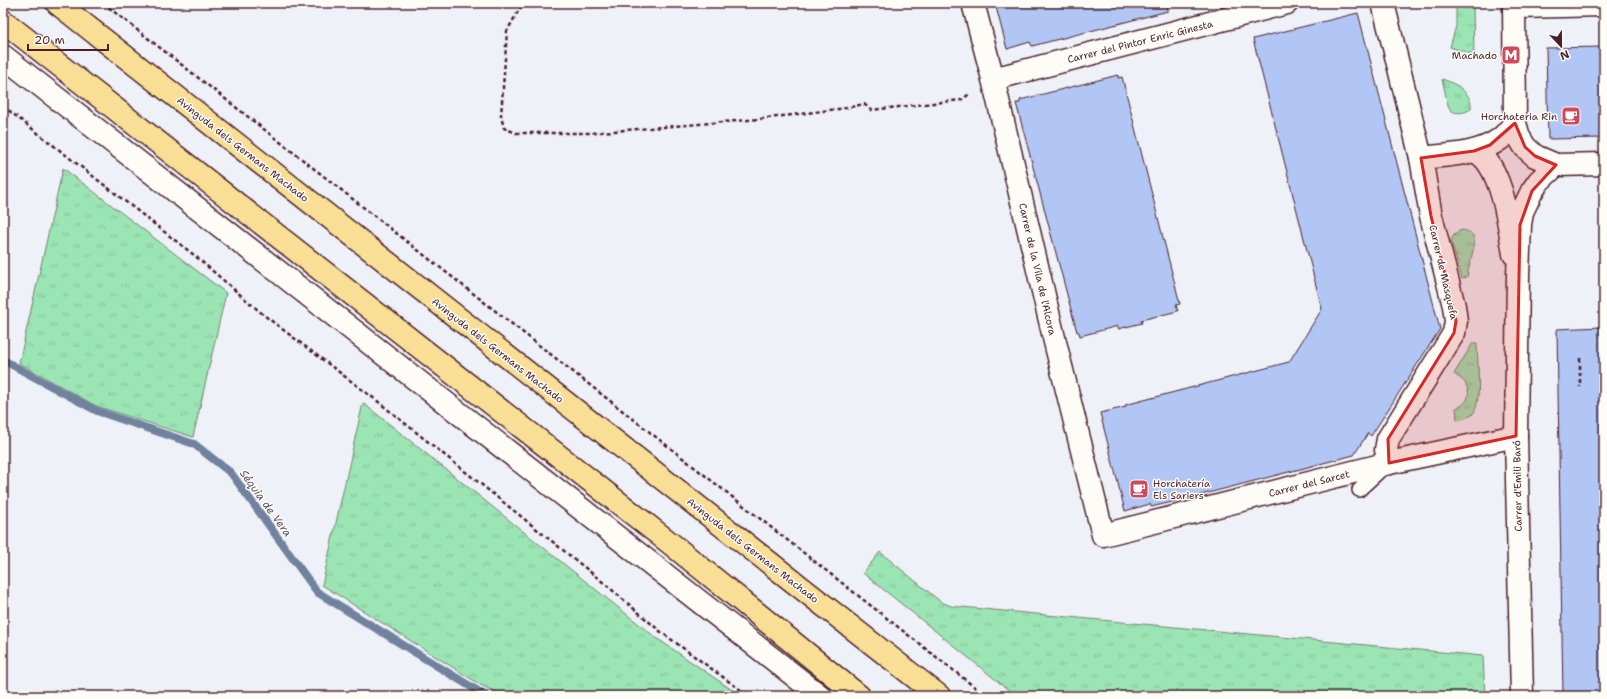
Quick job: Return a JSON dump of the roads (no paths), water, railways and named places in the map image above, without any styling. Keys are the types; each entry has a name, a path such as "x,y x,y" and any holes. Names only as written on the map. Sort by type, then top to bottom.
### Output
{"main road":[{"name":"Avinguda dels Germans Machado","path":"57,3 939,696"},
{"path":"3,21 670,543 859,696"}],"street":[{"name":"Carrer de la Vila de l'Alcora","path":"973,3 994,79 1055,342 1103,535"},
{"name":"Carrer del Pintor Enric Ginesta","path":"994,79 1287,3"},
{"name":"Carrer de Masquefa","path":"1383,3 1422,158 1431,216 1454,306 1456,321 1454,333 1388,439 1386,450 1389,463"},
{"path":"1604,5 1514,5 1515,123 1519,138 1525,147 1535,156 1556,165 1604,164"},
{"path":"3,56 820,696"},
{"path":"1422,158 1474,151 1490,145 1500,139 1515,123"},
{"name":"Carrer d'Emili Baró","path":"1474,151 1480,153 1487,160 1496,175 1506,211 1518,275"},
{"name":"Carrer d'Emili Baró","path":"1522,696 1516,436 1518,275 1522,212 1532,191 1539,181 1556,165"},
{"name":"Carrer del Sarcet","path":"1103,535 1389,463 1516,436"}],"lane":[{"path":"1359,490 1389,463"}],"waterway":[{"name":"Séquia de Vera","path":"3,360 97,411 194,444 231,473 317,592 486,696"}],"place":[{"name":"Machado","path":"1511,55"},
{"name":"Horchateria Rin","path":"1571,116"},
{"name":"Horchatería Els Sariers","path":"1139,489"}]}
